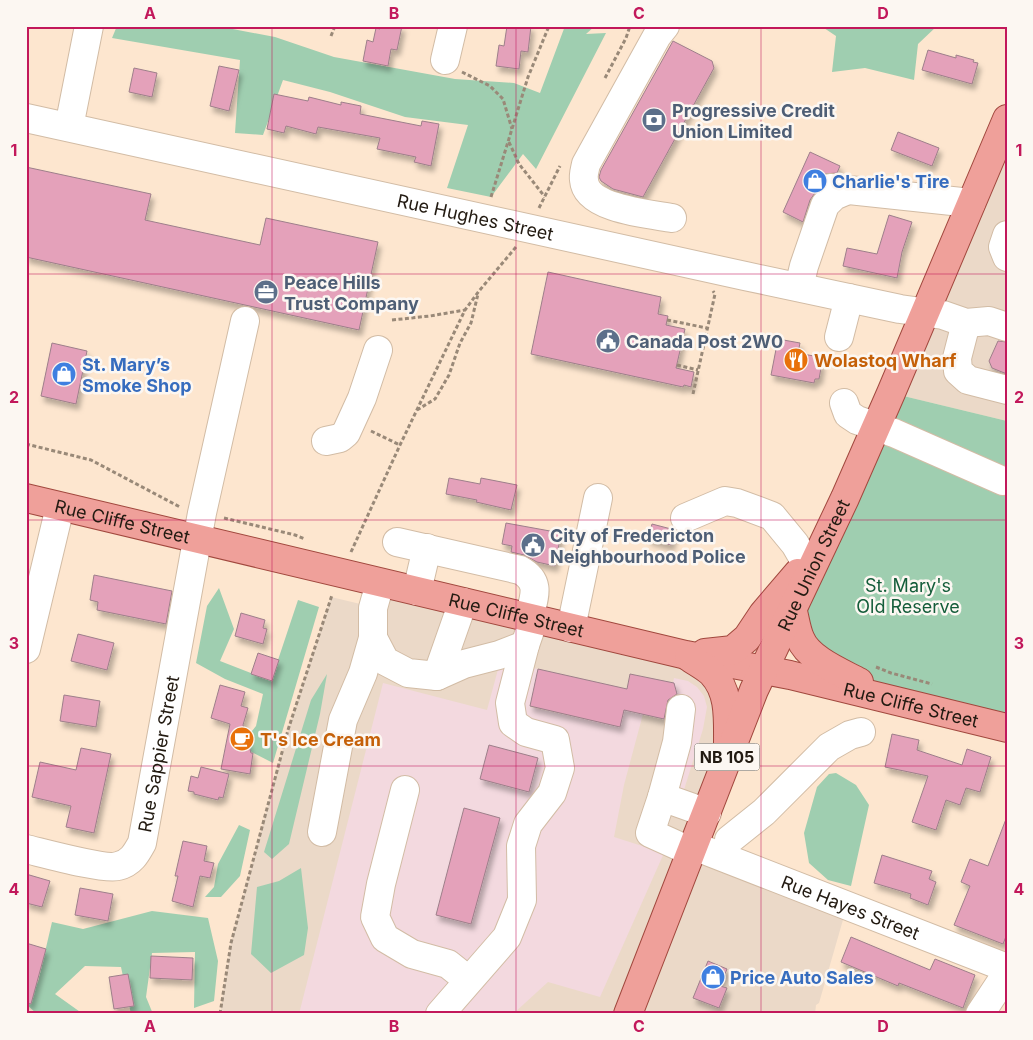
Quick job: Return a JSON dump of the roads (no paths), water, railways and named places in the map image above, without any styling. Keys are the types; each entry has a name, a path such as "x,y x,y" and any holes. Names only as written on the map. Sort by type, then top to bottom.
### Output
{"main road":[{"name":"Rue Union Street","path":"628,1013 707,813 728,754 764,669 774,652 813,555 845,498 1007,118"},
{"name":"Rue Cliffe Street","path":"26,498 531,619 686,655 764,669 1007,728"},
{"path":"686,655 733,650 747,638 763,614 813,555"},
{"path":"792,608 801,639 808,650 829,666 900,703"},
{"path":"686,655 711,672 722,688 728,706 728,754"}],"street":[{"path":"69,127 89,26"},
{"path":"445,60 453,26"},
{"path":"655,256 676,211 606,204 590,195 584,179 586,164 657,36 665,26"},
{"name":"Rue Hughes Street","path":"26,118 690,264 742,286 799,287 900,309 943,314 966,323"},
{"path":"799,287 804,266 825,205 839,189 971,203"},
{"path":"1007,235 1003,247 1007,258"},
{"path":"839,337 849,298"},
{"name":"Rue Sappier Street","path":"26,849 117,867 133,858 142,843 198,539 244,321"},
{"path":"1007,327 990,321 966,323 957,358 958,371 968,380 1007,390"},
{"path":"326,441 340,438 346,433 362,398 378,350"},
{"path":"844,403 848,414 857,420 894,433 1003,481"},
{"path":"570,628 598,498"},
{"path":"685,518 724,501 737,504 772,516 795,544 813,555"},
{"path":"26,649 60,507"},
{"path":"397,542 520,570 532,580 535,588 531,619 510,703 513,722 526,732 554,740 560,768 552,793 528,824 521,846 522,900 507,937 440,1014"},
{"path":"417,591 428,548"},
{"path":"322,832 344,720 363,673 373,638 374,608 380,582"},
{"path":"437,676 462,602"},
{"path":"373,638 385,662 408,673 437,676 464,664 499,655 525,645"},
{"path":"681,709 677,742 662,797 707,813"},
{"path":"729,840 764,812 829,747 850,735 861,732"},
{"path":"404,790 375,917 385,938 412,954 448,964 468,980"},
{"name":"Rue Hayes Street","path":"662,797 650,833 1007,968"},
{"path":"980,1014 1007,973"}],"place":[{"name":"Progressive Credit Union Limited","path":"654,120"},
{"name":"Charlie's Tire","path":"815,181"},
{"name":"Peace Hills Trust Company","path":"266,292"},
{"name":"Canada Post 2W0","path":"608,341"},
{"name":"Wolastoq Wharf","path":"796,360"},
{"name":"St. Mary’s Smoke Shop","path":"64,374"},
{"name":"City of Fredericton Neighbourhood Police","path":"533,545"},
{"name":"T's Ice Cream","path":"242,739"},
{"name":"Price Auto Sales","path":"713,977"}],"park label":[{"name":"St. Mary's Old Reserve","path":"908,595"}]}
